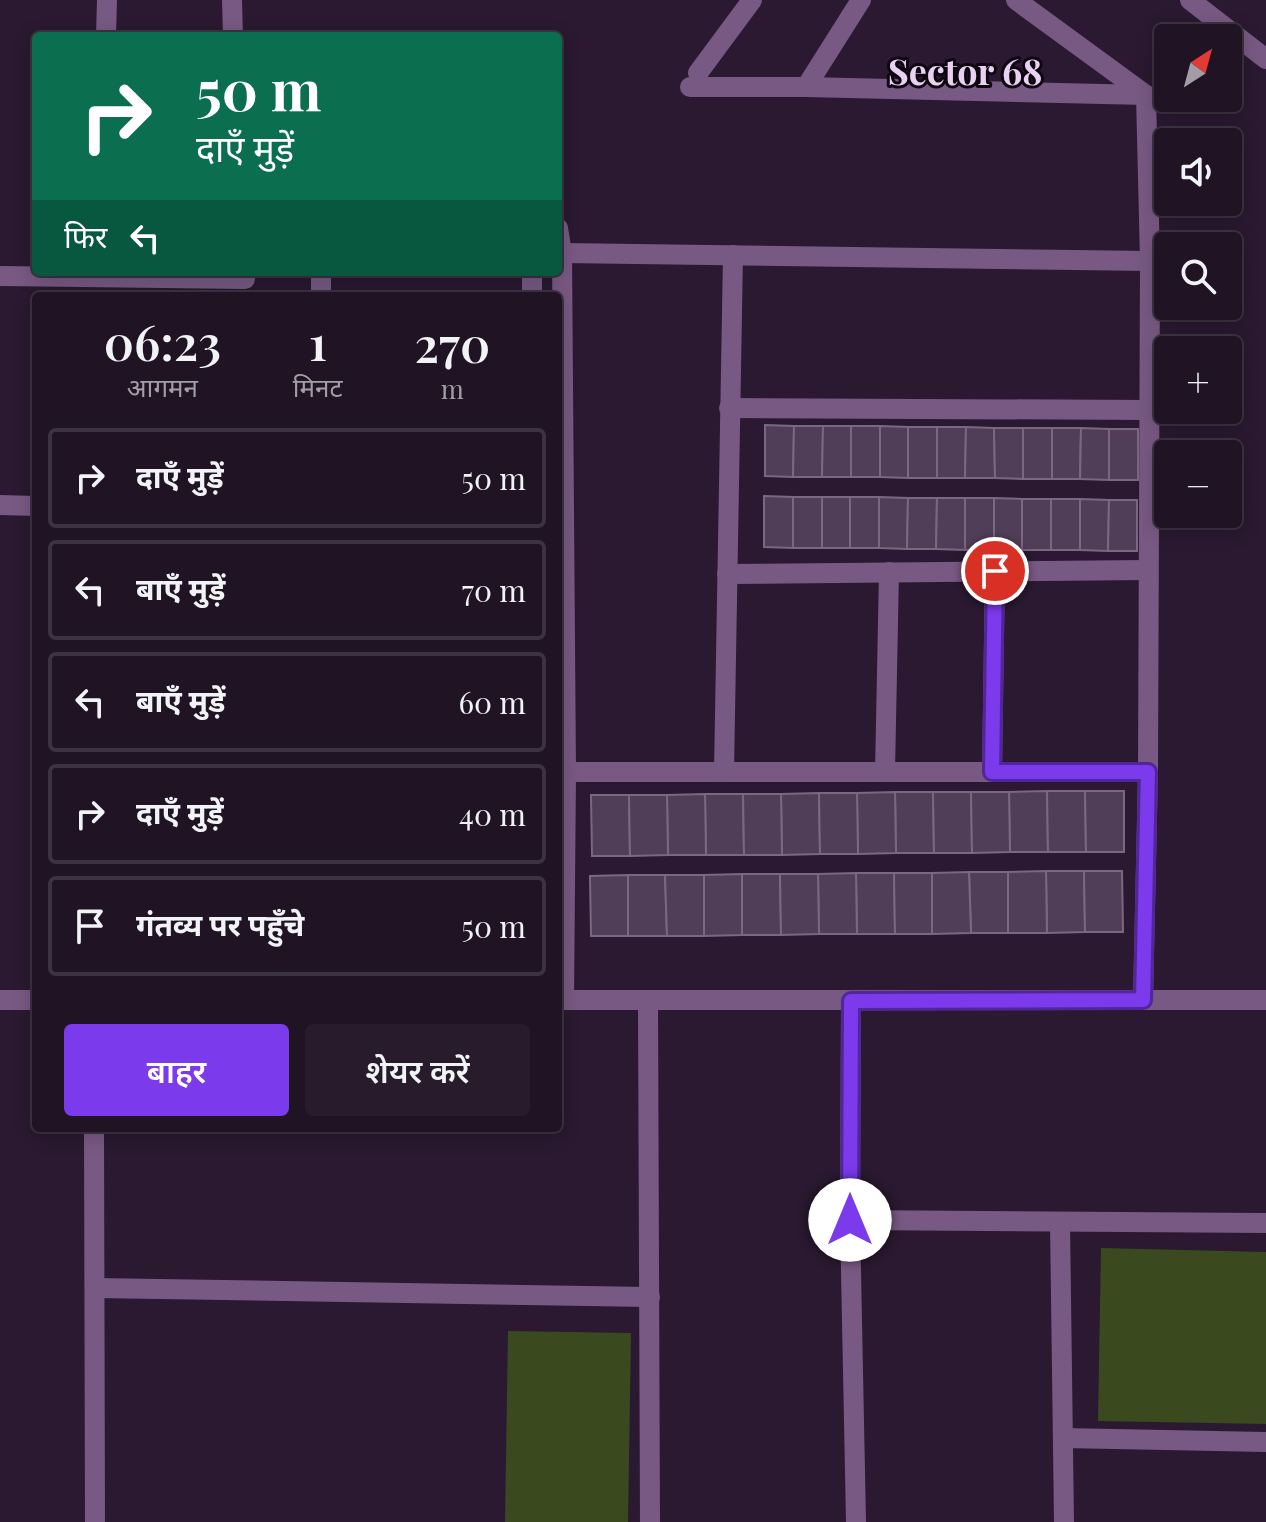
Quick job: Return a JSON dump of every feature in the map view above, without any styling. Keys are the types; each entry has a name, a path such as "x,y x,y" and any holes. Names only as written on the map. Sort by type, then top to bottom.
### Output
{"street":[{"path":"106,32 107,0"},
{"path":"232,0 233,32"},
{"path":"752,0 694,80 806,87 1146,95"},
{"path":"806,87 861,0"},
{"path":"1016,0 1146,95"},
{"path":"1190,0 1266,59"},
{"path":"1143,1000 1148,772 1150,261 1146,95"},
{"path":"562,253 1150,261"},
{"path":"724,772 733,255"},
{"path":"0,276 245,282"},
{"path":"729,408 1148,410"},
{"path":"0,505 32,506"},
{"path":"727,574 1147,570"},
{"path":"992,772 995,571"},
{"path":"885,772 889,572"},
{"path":"562,612 566,772 562,954"},
{"path":"566,772 1148,772"},
{"path":"0,1000 32,1000"},
{"path":"562,1000 1266,1000"},
{"path":"648,1000 650,1522"},
{"path":"851,1001 850,1220 856,1522"},
{"path":"94,1132 95,1522"},
{"path":"850,1220 1266,1223"},
{"path":"1060,1222 1064,1522"},
{"path":"95,1288 650,1297"},
{"path":"1063,1438 1266,1442"}],"green space":[{"path":"1101,1248 1266,1252 1266,1424 1098,1421"},
{"path":"508,1331 631,1333 628,1522 505,1522"}],"building":[{"path":"765,425 794,426 793,477 765,476"},
{"path":"794,426 823,426 822,477 793,477"},
{"path":"823,426 851,426 851,477 822,477"},
{"path":"851,426 880,426 880,477 851,477"},
{"path":"880,426 908,427 908,478 880,477"},
{"path":"908,427 937,427 937,478 908,478"},
{"path":"937,427 966,427 965,478 937,478"},
{"path":"966,427 994,428 995,478 965,478"},
{"path":"994,428 1023,428 1023,479 995,478"},
{"path":"1023,428 1052,428 1052,479 1023,479"},
{"path":"1052,428 1081,428 1080,479 1052,479"},
{"path":"1081,428 1109,429 1109,480 1080,479"},
{"path":"1109,429 1138,429 1138,480 1109,480"},
{"path":"764,496 793,497 793,548 764,547"},
{"path":"793,497 822,497 822,548 793,548"},
{"path":"822,497 850,497 850,548 822,548"},
{"path":"850,497 879,497 879,548 850,548"},
{"path":"879,497 908,498 907,549 879,548"},
{"path":"908,498 937,498 936,549 907,549"},
{"path":"937,498 965,498 965,550 936,549"},
{"path":"965,498 994,498 994,550 965,550"},
{"path":"994,498 1022,499 1022,550 994,550"},
{"path":"1022,499 1051,499 1051,550 1022,550"},
{"path":"1051,499 1080,499 1080,550 1051,550"},
{"path":"1080,499 1109,500 1108,551 1080,550"},
{"path":"1109,500 1137,500 1137,551 1108,551"},
{"path":"1047,791 1048,852 1010,852 1009,792"},
{"path":"1047,791 1085,791 1086,852 1048,852"},
{"path":"1085,791 1124,791 1124,852 1086,852"},
{"path":"895,792 933,792 934,853 896,853"},
{"path":"895,792 896,853 858,854 857,793"},
{"path":"933,792 971,792 972,853 934,853"},
{"path":"971,792 1009,792 1010,852 972,853"},
{"path":"819,793 820,854 782,855 781,794"},
{"path":"819,793 857,793 858,854 820,854"},
{"path":"705,794 743,794 744,855 706,855"},
{"path":"705,794 706,855 668,855 667,795"},
{"path":"743,794 781,794 782,855 744,855"},
{"path":"591,795 629,795 630,856 592,856"},
{"path":"629,795 667,795 668,855 630,856"},
{"path":"1046,871 1084,871 1085,932 1047,933"},
{"path":"1046,871 1047,933 1008,933 1008,872"},
{"path":"1084,871 1122,871 1123,932 1085,932"},
{"path":"969,872 1008,872 1008,933 971,933"},
{"path":"969,872 971,933 932,934 932,873"},
{"path":"856,873 894,873 895,934 857,934"},
{"path":"856,873 857,934 819,934 818,874"},
{"path":"894,873 932,873 932,934 895,934"},
{"path":"742,874 780,874 781,935 742,935"},
{"path":"742,874 742,935 704,936 704,875"},
{"path":"780,874 818,874 819,934 781,935"},
{"path":"628,875 628,936 591,936 590,876"},
{"path":"628,875 665,875 667,936 628,936"},
{"path":"665,875 704,875 704,936 667,936"}],"district":[{"name":"Sector 68","path":"965,72"}],"route":[{"path":"850,1220 851,1001 1143,1000 1148,772 992,772 995,571"}]}
